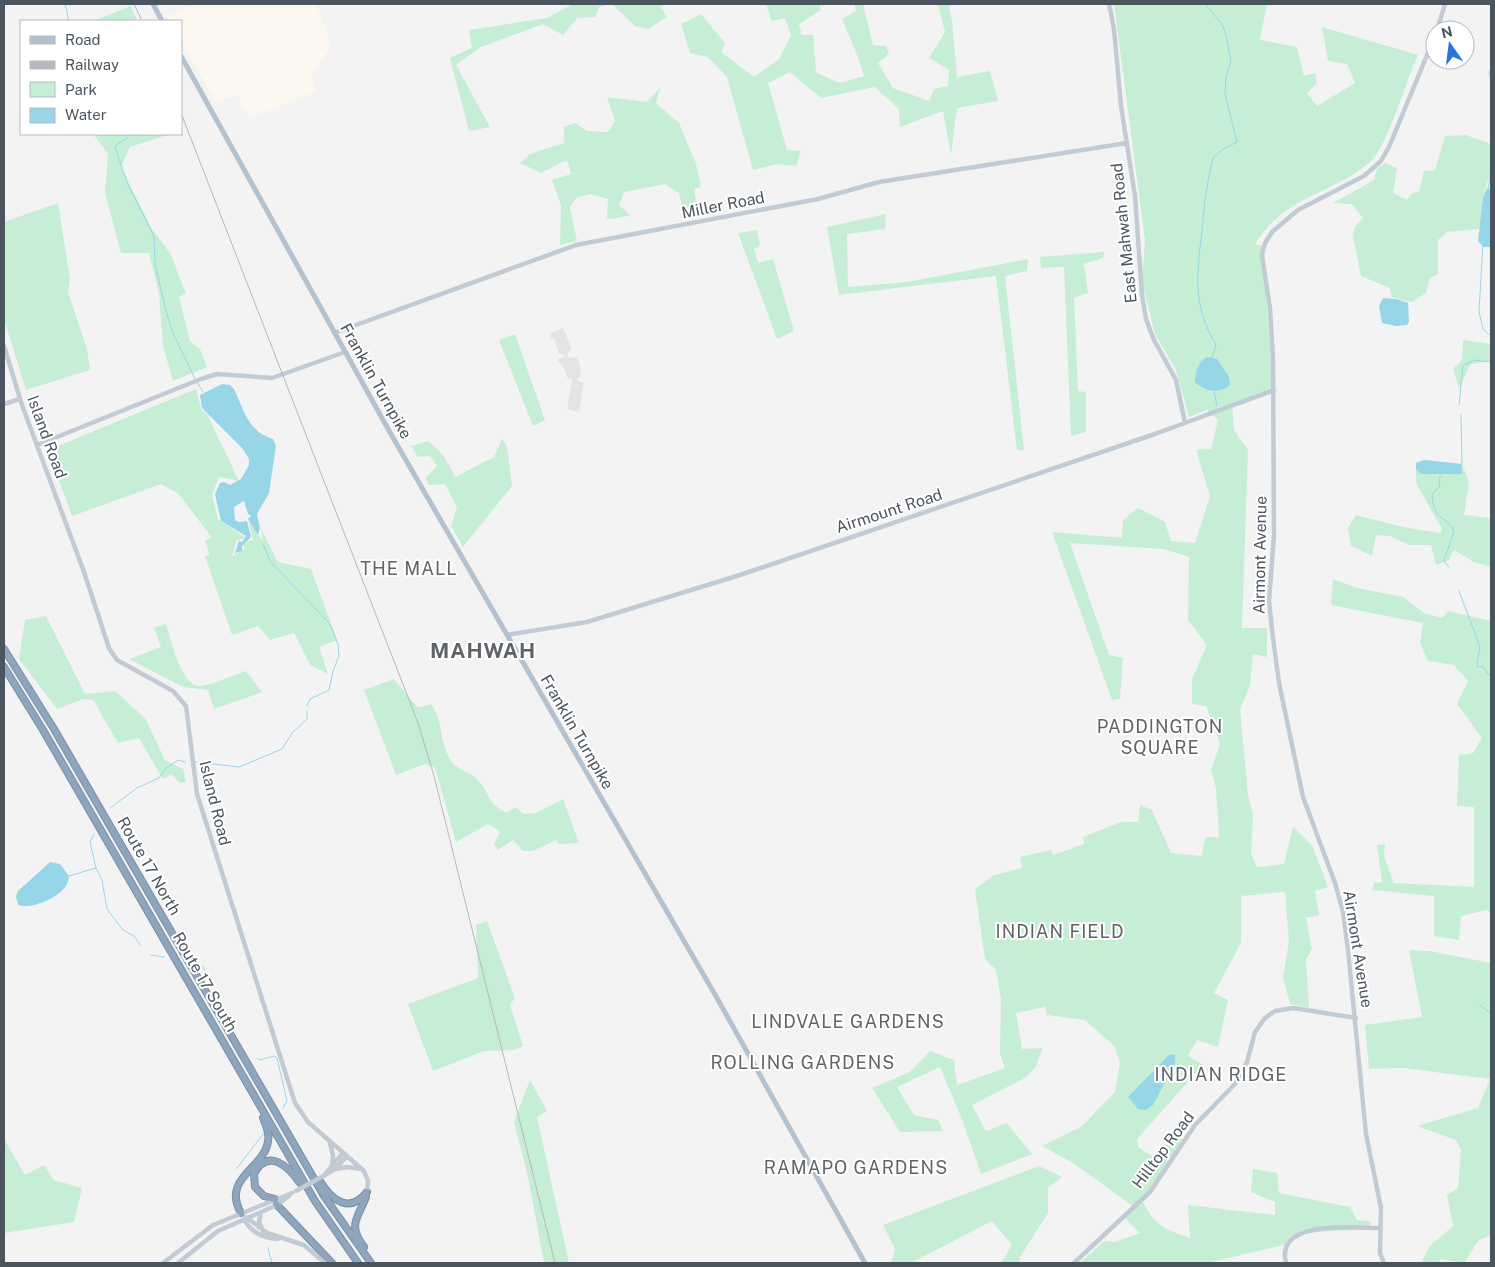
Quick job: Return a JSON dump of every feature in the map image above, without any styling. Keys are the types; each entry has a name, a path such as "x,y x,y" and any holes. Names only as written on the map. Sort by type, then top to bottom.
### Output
{"highway":[{"name":"Route 17 North","path":"4,649 54,729 295,1146"},
{"name":"Route 17 South","path":"4,668 47,738 259,1105"},
{"path":"259,1105 315,1201"},
{"path":"244,1217 236,1199 237,1186 268,1143 268,1130 259,1105"},
{"path":"295,1146 326,1190 339,1201 355,1203 368,1192"},
{"path":"295,1146 332,1208 371,1263"},
{"path":"332,1263 276,1202 260,1194 254,1182 257,1169 268,1161 278,1162 289,1168 315,1201 358,1263"},
{"path":"366,1256 367,1252 357,1236 355,1223 368,1192"}],"main road":[{"path":"153,4 161,20"},
{"name":"Franklin Turnpike","path":"182,58 334,333 717,998 865,1263"}],"street":[{"name":"East Mahwah Road","path":"1109,4 1114,29 1138,220 1142,295 1146,319 1154,340 1176,380 1185,423"},
{"path":"1440,20 1445,4"},
{"name":"Airmont Avenue","path":"1384,1263 1380,1253 1381,1208 1366,1134 1356,1018 1340,898 1303,797 1276,667 1269,601 1274,535 1274,390 1270,308 1262,261 1265,243 1272,232 1298,210 1344,188 1364,176 1381,161 1390,147 1425,57"},
{"name":"Miller Road","path":"334,333 549,253 576,245 818,199 879,182 1127,143"},
{"name":"Island Road","path":"4,346 20,399 112,653 125,665 173,691 186,706 197,794 293,1098 305,1119 362,1170"},
{"path":"37,445 191,382 217,374 272,378 345,352"},
{"name":"Airmount Road","path":"507,635 587,622 652,602 941,508 1274,390"},
{"path":"4,404 20,399"},
{"name":"Hilltop Road","path":"1074,1263 1150,1192 1195,1125 1235,1084 1248,1062 1255,1032 1265,1018 1275,1011 1293,1008 1356,1018"},
{"path":"330,1142 333,1168"},
{"path":"178,1263 214,1234 325,1174 345,1154"},
{"path":"333,1168 350,1167 362,1170 368,1181 368,1192"},
{"path":"163,1263 208,1228 261,1212 276,1202"},
{"path":"261,1212 259,1222 264,1232"},
{"path":"244,1217 264,1232 307,1247 325,1263"},
{"path":"244,1217 248,1227 261,1236 289,1240"},
{"path":"1286,1263 1284,1254 1286,1245 1290,1238 1298,1234 1342,1227 1380,1228"}],"shaded area":[{"path":"195,4 316,4 332,46 311,75 317,91 250,118 237,95 216,102 182,44 182,20 168,20 166,16"},
{"path":"563,328 572,350 567,353 569,358 576,357 579,362 581,376 577,378 578,381 584,382 579,412 567,409 572,381 571,378 568,379 562,364 557,360 565,356 563,354 559,355 554,338 551,339 550,333"}],"green space":[{"path":"573,4 611,4 599,7 595,17 577,18 563,35 543,24 481,47 456,65 490,127 469,131 450,58 472,48 469,30 547,18"},
{"path":"612,4 659,4 667,17 648,29 635,26"},
{"path":"766,4 819,4 821,10 799,24 802,35 813,35 816,72 839,83 864,76 842,19 856,11 854,4 863,4 873,45 886,46 889,54 878,63 893,88 929,101 934,89 948,86 949,70 929,58 945,32 938,4 948,4 952,20 957,77 990,71 998,101 957,108 951,155 943,111 900,127 899,109 875,87 821,98 790,72 768,83 787,150 801,151 796,166 777,164 753,170 727,77 708,57 690,53 681,24 701,14 725,43 721,52 754,77 779,59 791,35 785,18 772,21"},
{"path":"1114,4 1267,4 1260,40 1297,47 1304,76 1315,73 1317,83 1307,93 1317,106 1355,83 1347,64 1328,61 1322,27 1418,55 1390,128 1377,154 1355,173 1294,205 1280,215 1267,227 1256,243 1256,245 1262,245 1261,254 1265,279 1273,388 1232,403 1234,430 1248,450 1242,628 1267,628 1267,657 1253,654 1250,686 1240,709 1248,795 1253,814 1251,853 1257,867 1284,864 1293,827 1312,845 1328,887 1315,891 1319,915 1306,918 1312,949 1306,960 1309,1008 1290,1004 1283,977 1289,942 1285,892 1241,896 1241,943 1214,993 1228,1000 1218,1047 1197,1040 1188,1056 1203,1065 1137,1139 1138,1147 1152,1156 1176,1136 1184,1141 1142,1200 1151,1216 1160,1225 1180,1235 1190,1238 1188,1205 1275,1215 1275,1202 1251,1192 1253,1169 1277,1173 1279,1193 1350,1207 1357,1220 1370,1221 1371,1229 1301,1233 1284,1245 1207,1263 1080,1263 1104,1241 1115,1242 1140,1233 1125,1218 1134,1207 1073,1163 1042,1146 1081,1127 1115,1092 1120,1062 1114,1046 1085,1020 1047,1015 1045,1007 1016,1013 1022,1049 1043,1048 1035,1068 1023,1079 972,1105 986,1131 1007,1123 1032,1154 981,1174 963,1122 940,1067 897,1087 914,1115 938,1120 943,1131 900,1132 872,1088 910,1072 930,1051 954,1060 957,1085 1005,1068 1000,1054 1001,999 996,970 985,959 975,889 992,876 1022,868 1020,857 1051,850 1053,855 1084,844 1083,837 1121,822 1138,822 1140,805 1152,810 1171,853 1202,856 1205,837 1219,837 1216,788 1211,770 1220,744 1206,706 1192,704 1192,679 1207,645 1188,620 1189,557 1164,549 1070,543 1109,655 1123,658 1120,699 1112,700 1052,532 1122,538 1123,520 1138,508 1165,522 1171,541 1195,543 1210,496 1196,450 1211,449 1218,420 1207,410 1189,417 1176,370 1155,334 1142,282 1145,240"},
{"path":"131,6 137,20 96,20"},
{"path":"660,88 656,103 679,123 696,164 701,187 694,189 699,217 685,219 679,193 665,184 624,192 619,205 630,215 613,219 607,218 608,199 590,194 576,198 570,207 577,241 560,245 561,205 552,180 571,174 567,160 541,173 520,163 530,154 564,143 564,127 575,123 587,131 608,132 615,121 607,97 647,102"},
{"path":"94,135 167,135 130,147 121,167 152,229 170,253 186,293 179,297 190,341 200,349 207,367 173,381 163,346 159,293 149,253 121,253 105,193 108,154"},
{"path":"1466,135 1491,144 1491,168 1483,199 1480,229 1447,232 1438,240 1438,274 1430,278 1426,293 1412,302 1392,297 1390,288 1361,276 1353,236 1355,227 1363,218 1352,204 1333,203 1374,180 1377,169 1385,163 1397,168 1393,193 1407,200 1412,193 1419,192 1424,171 1435,170 1445,136"},
{"path":"58,203 70,279 68,292 87,349 90,370 26,390 4,319 4,251 9,250 4,250 4,222"},
{"path":"886,214 885,229 847,234 848,287 907,282 1028,259 1027,271 1005,276 1024,450 1017,450 996,276 839,295 827,227"},
{"path":"757,230 760,245 754,249 758,263 773,259 794,331 777,339 738,233"},
{"path":"1104,252 1103,258 1084,264 1088,293 1074,298 1078,391 1086,392 1086,432 1071,436 1064,267 1041,268 1040,257"},
{"path":"515,334 545,420 533,426 499,340"},
{"path":"1463,340 1491,344 1491,361 1471,364 1459,388 1453,369 1462,360"},
{"path":"196,389 202,411 207,414 239,481 219,477 212,495 218,519 246,538 237,540 232,556 245,549 242,542 253,540 248,519 263,542 261,528 278,562 311,569 337,640 319,647 328,674 310,665 294,633 270,640 258,626 232,635 205,556 210,555 205,541 212,538 178,493 161,484 72,516 48,450"},
{"path":"502,439 507,446 512,486 463,547 451,526 457,507 445,484 429,485 425,478 437,466 430,456 418,457 411,446 428,441 444,457 455,477 494,457"},
{"path":"1424,460 1462,464 1469,482 1464,515 1491,518 1491,567 1474,562 1454,550 1449,560 1436,565 1431,545 1409,545 1390,536 1376,535 1372,556 1351,546 1348,528 1356,515 1403,527 1440,533 1442,529 1416,483 1416,463"},
{"path":"1333,579 1357,588 1403,597 1426,614 1442,618 1448,611 1491,621 1491,915 1487,910 1461,916 1459,940 1434,936 1434,896 1372,890 1374,883 1382,882 1377,845 1385,844 1384,856 1394,883 1474,887 1474,807 1457,806 1459,755 1473,753 1482,738 1457,704 1468,681 1454,665 1428,661 1420,643 1423,623 1331,605"},
{"path":"46,616 85,694 115,691 145,718 165,760 183,769 186,782 180,783 171,774 163,779 139,738 118,743 93,700 83,699 57,709 19,659 25,620"},
{"path":"166,624 182,671 194,685 207,685 246,671 262,692 214,709 208,690 183,687 129,659 161,647 154,628"},
{"path":"394,679 418,708 431,704 437,714 443,742 452,763 479,781 495,805 506,813 516,807 523,814 536,813 563,799 579,843 559,844 556,840 533,851 523,851 513,840 498,850 494,844 500,831 488,824 456,842 435,768 425,764 396,775 364,690"},
{"path":"487,921 515,998 510,1005 523,1046 514,1050 484,1051 433,1071 408,1004 478,978 476,925"},
{"path":"1409,950 1430,951 1491,963 1491,1235 1478,1241 1464,1263 1440,1259 1440,1263 1421,1263 1430,1246 1453,1226 1447,1195 1458,1188 1461,1150 1456,1140 1417,1126 1478,1108 1490,1079 1403,1068 1369,1069 1365,1025 1422,1017"},
{"path":"530,1080 547,1111 537,1117 569,1263 544,1263 528,1177 514,1122"},
{"path":"4,1139 25,1175 44,1165 54,1180 82,1188 74,1222 4,1233"},
{"path":"1039,1166 1062,1177 1048,1188 1048,1213 1020,1257 1019,1263 1001,1263 1012,1245 992,1221 911,1263 891,1263 895,1249 883,1225"}],"water":[{"path":"1487,188 1491,190 1491,247 1484,247 1478,241 1483,198"},
{"path":"1383,298 1397,299 1408,303 1409,322 1407,325 1396,326 1382,323 1379,306"},
{"path":"1207,357 1217,359 1229,377 1230,385 1226,388 1212,391 1203,388 1195,382 1198,368"},
{"path":"222,384 230,385 234,389 252,426 265,436 273,439 276,446 269,493 257,514 260,528 258,535 248,519 251,516 248,514 244,501 234,507 235,520 239,522 247,521 251,537 242,546 242,551 235,553 239,541 242,542 246,536 221,521 215,494 220,483 224,482 230,485 241,479 249,465 249,459 242,448 202,408 200,395"},
{"path":"1424,460 1462,464 1462,474 1421,474 1416,469 1416,463"},
{"path":"50,862 60,864 69,876 66,886 56,895 43,902 29,906 18,905 16,896 18,891"},
{"path":"1175,1054 1175,1063 1153,1105 1146,1110 1138,1109 1128,1097 1169,1055"}],"waterway":[{"path":"65,4 69,20"},
{"path":"1205,4 1222,24 1226,35 1231,61 1226,77 1225,94 1237,142 1223,149 1213,158 1207,185 1198,289 1203,316 1216,345 1212,358"},
{"path":"1489,71 1491,83"},
{"path":"126,135 127,138 115,146 116,150 128,185 154,236 155,264 166,311 172,331 195,379"},
{"path":"1488,190 1491,168"},
{"path":"1483,243 1479,312 1483,329 1491,336"},
{"path":"1459,405 1463,366 1474,360 1491,362"},
{"path":"197,382 203,392"},
{"path":"1214,391 1217,406"},
{"path":"1461,415 1462,464"},
{"path":"1442,475 1439,478 1440,486 1432,494 1435,510 1454,531 1444,561 1449,567"},
{"path":"263,544 270,561 330,624 338,644 339,656 333,671 329,690 310,699 307,706"},
{"path":"1459,591 1480,647 1478,667 1482,666 1491,677"},
{"path":"1491,693 1491,699"},
{"path":"196,762 239,767 282,749 293,732 307,719 307,711"},
{"path":"110,808 137,788 159,778 165,769 178,760 185,762"},
{"path":"69,876 96,868 90,842 94,834"},
{"path":"96,868 102,880 107,909 123,930 134,936 141,946"},
{"path":"151,955 164,957"},
{"path":"202,966 214,983"},
{"path":"1480,1005 1491,1014"},
{"path":"257,1058 260,1060 274,1056 277,1058 287,1101 283,1108"},
{"path":"237,1168 264,1133"},
{"path":"268,1248 272,1263"}],"railway":[{"path":"134,4 142,20"},
{"path":"182,116 418,723 434,776 555,1263"}],"district":[{"name":"THE MALL","path":"409,568"},
{"name":"MAHWAH","path":"483,650"},
{"name":"PADDINGTON SQUARE","path":"1160,736"},
{"name":"INDIAN FIELD","path":"1060,931"},
{"name":"LINDVALE GARDENS","path":"848,1021"},
{"name":"ROLLING GARDENS","path":"803,1062"},
{"name":"INDIAN RIDGE","path":"1221,1074"},
{"name":"RAMAPO GARDENS","path":"856,1167"}]}
